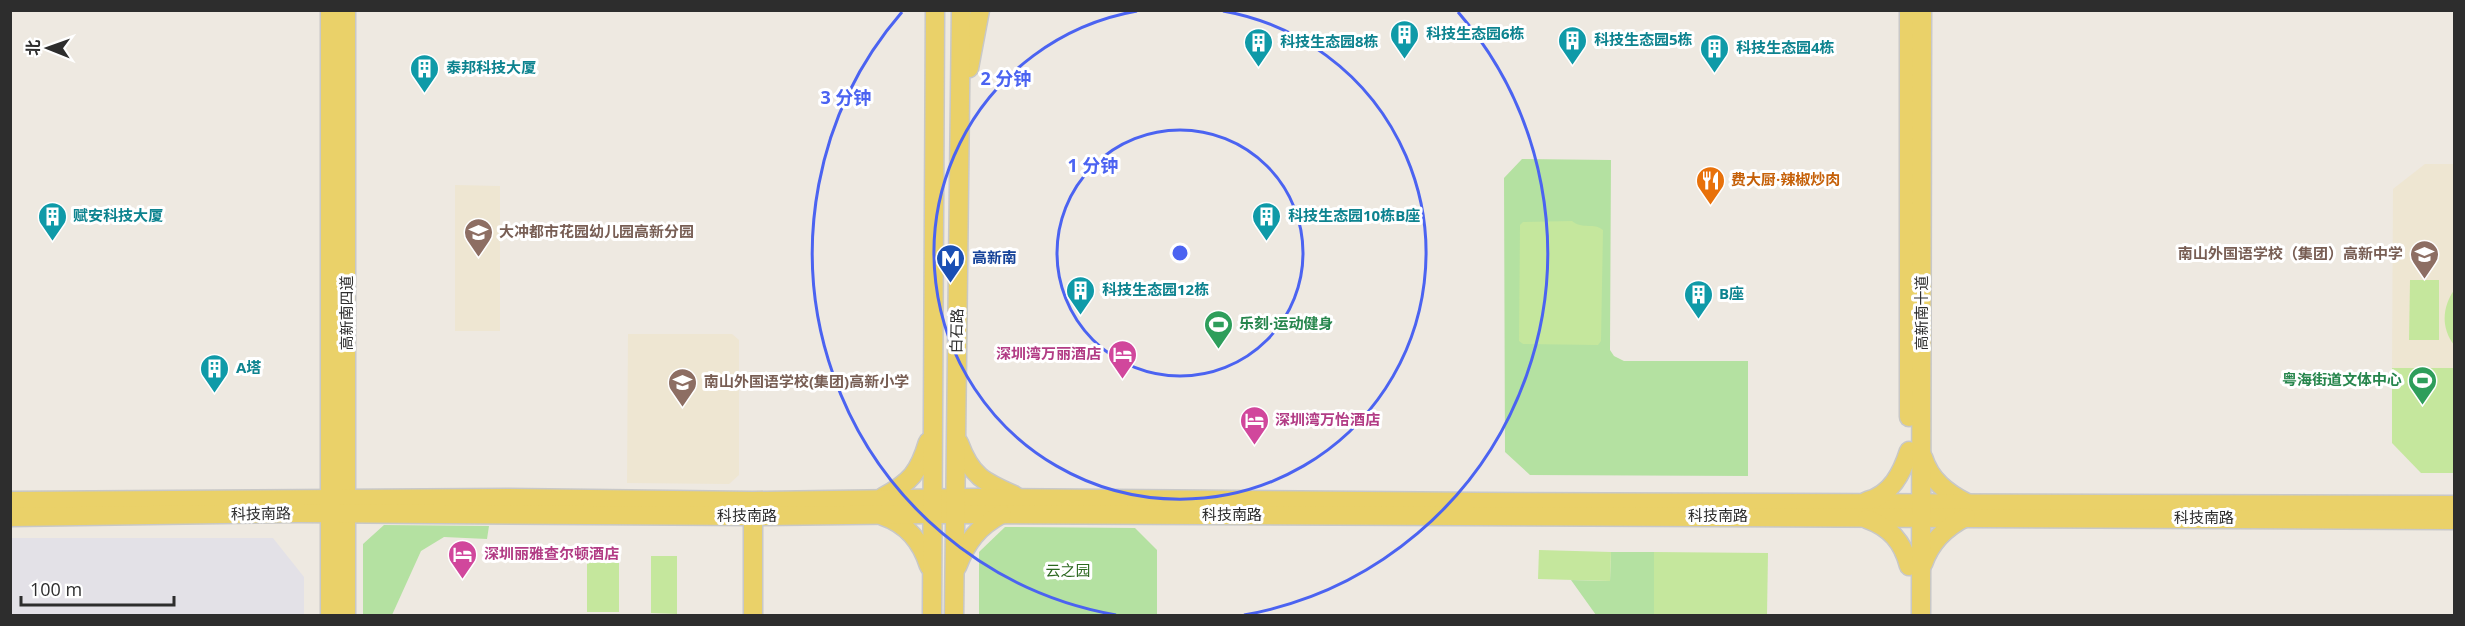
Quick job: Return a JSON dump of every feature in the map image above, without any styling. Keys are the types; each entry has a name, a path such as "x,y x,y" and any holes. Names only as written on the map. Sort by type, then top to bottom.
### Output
{"main road":[{"name":"高新南四道","path":"330,10 338,506 346,615"},
{"name":"高新南四道","path":"330,615 338,506 346,10"},
{"name":"白石路","path":"932,615 935,42 933,10"},
{"name":"白石路","path":"954,615 961,10"},
{"path":"960,111 980,10"},
{"name":"高新南十道","path":"1909,10 1916,567 1921,615"},
{"name":"高新南十道","path":"1915,451 1922,10"},
{"path":"933,414 926,449 917,470 879,507 915,537 933,577"},
{"path":"956,434 964,456 975,474 994,487 1022,498"},
{"path":"1915,451 1940,486 1968,510 1942,534 1916,567 1893,534 1859,510 1892,486 1915,451"},
{"name":"科技南路","path":"10,501 753,509 955,506 1022,498 1859,510"},
{"name":"科技南路","path":"955,506 1003,514 1968,510 2454,505"},
{"name":"科技南路","path":"10,517 338,506"},
{"path":"753,509 753,615"},
{"name":"科技南路","path":"1968,510 2454,520"},
{"path":"954,577 970,539 988,521 1003,514"},
{"name":"高新南十道","path":"1909,615 1916,567"}],"shaded area":[{"name":"南山外国语学校（集团）高新中学","path":"2425,164 2454,164 2454,368 2392,368 2393,189"},
{"name":"大冲都市花园幼儿园高新分园","path":"455,185 500,186 500,331 455,331"},
{"name":"南山外国语学校(集团)高新小学","path":"628,334 732,334 739,340 739,475 729,484 627,483"},
{"path":"10,538 273,538 304,577 304,615 11,615"}],"green space":[{"path":"1522,159 1611,160 1610,350 1614,356 1624,361 1748,361 1748,476 1530,475 1505,452 1504,178"},
{"path":"1572,221 1580,225 1596,226 1603,230 1601,341 1598,345 1523,344 1519,341 1520,225 1523,222"},
{"path":"2410,280 2439,280 2439,340 2409,340"},
{"path":"2454,290 2454,345 2445,325 2445,311"},
{"name":"粤海街道文体中心","path":"2392,368 2454,368 2454,473 2421,473 2392,443"},
{"path":"384,525 489,526 487,539 444,537 421,551 392,615 363,615 363,544"},
{"name":"云之园","path":"1005,527 1135,528 1157,550 1157,615 979,615 979,552"},
{"path":"1539,550 1611,552 1610,581 1538,579"},
{"path":"587,551 619,551 619,612 587,612"},
{"path":"1611,552 1654,552 1654,615 1596,615 1571,580 1610,581"},
{"path":"1654,552 1768,553 1767,615 1654,615"},
{"path":"651,556 677,556 677,614 651,613"}],"place":[{"name":"科技生态园6栋","path":"1405,60"},
{"name":"科技生态园5栋","path":"1573,66"},
{"name":"科技生态园8栋","path":"1259,68"},
{"name":"科技生态园4栋","path":"1715,74"},
{"name":"泰邦科技大厦","path":"425,94"},
{"name":"费大厨·辣椒炒肉","path":"1710,206"},
{"name":"赋安科技大厦","path":"52,242"},
{"name":"科技生态园10栋B座","path":"1267,242"},
{"name":"大冲都市花园幼儿园高新分园","path":"478,258"},
{"name":"南山外国语学校（集团）高新中学","path":"2424,280"},
{"name":"高新南","path":"951,284"},
{"name":"科技生态园12栋","path":"1081,316"},
{"name":"B座","path":"1698,320"},
{"name":"乐刻·运动健身","path":"1218,350"},
{"name":"深圳湾万丽酒店","path":"1122,380"},
{"name":"A塔","path":"215,394"},
{"name":"粤海街道文体中心","path":"2423,406"},
{"name":"南山外国语学校(集团)高新小学","path":"683,408"},
{"name":"深圳湾万怡酒店","path":"1254,446"},
{"name":"深圳丽雅查尔顿酒店","path":"463,580"}]}
